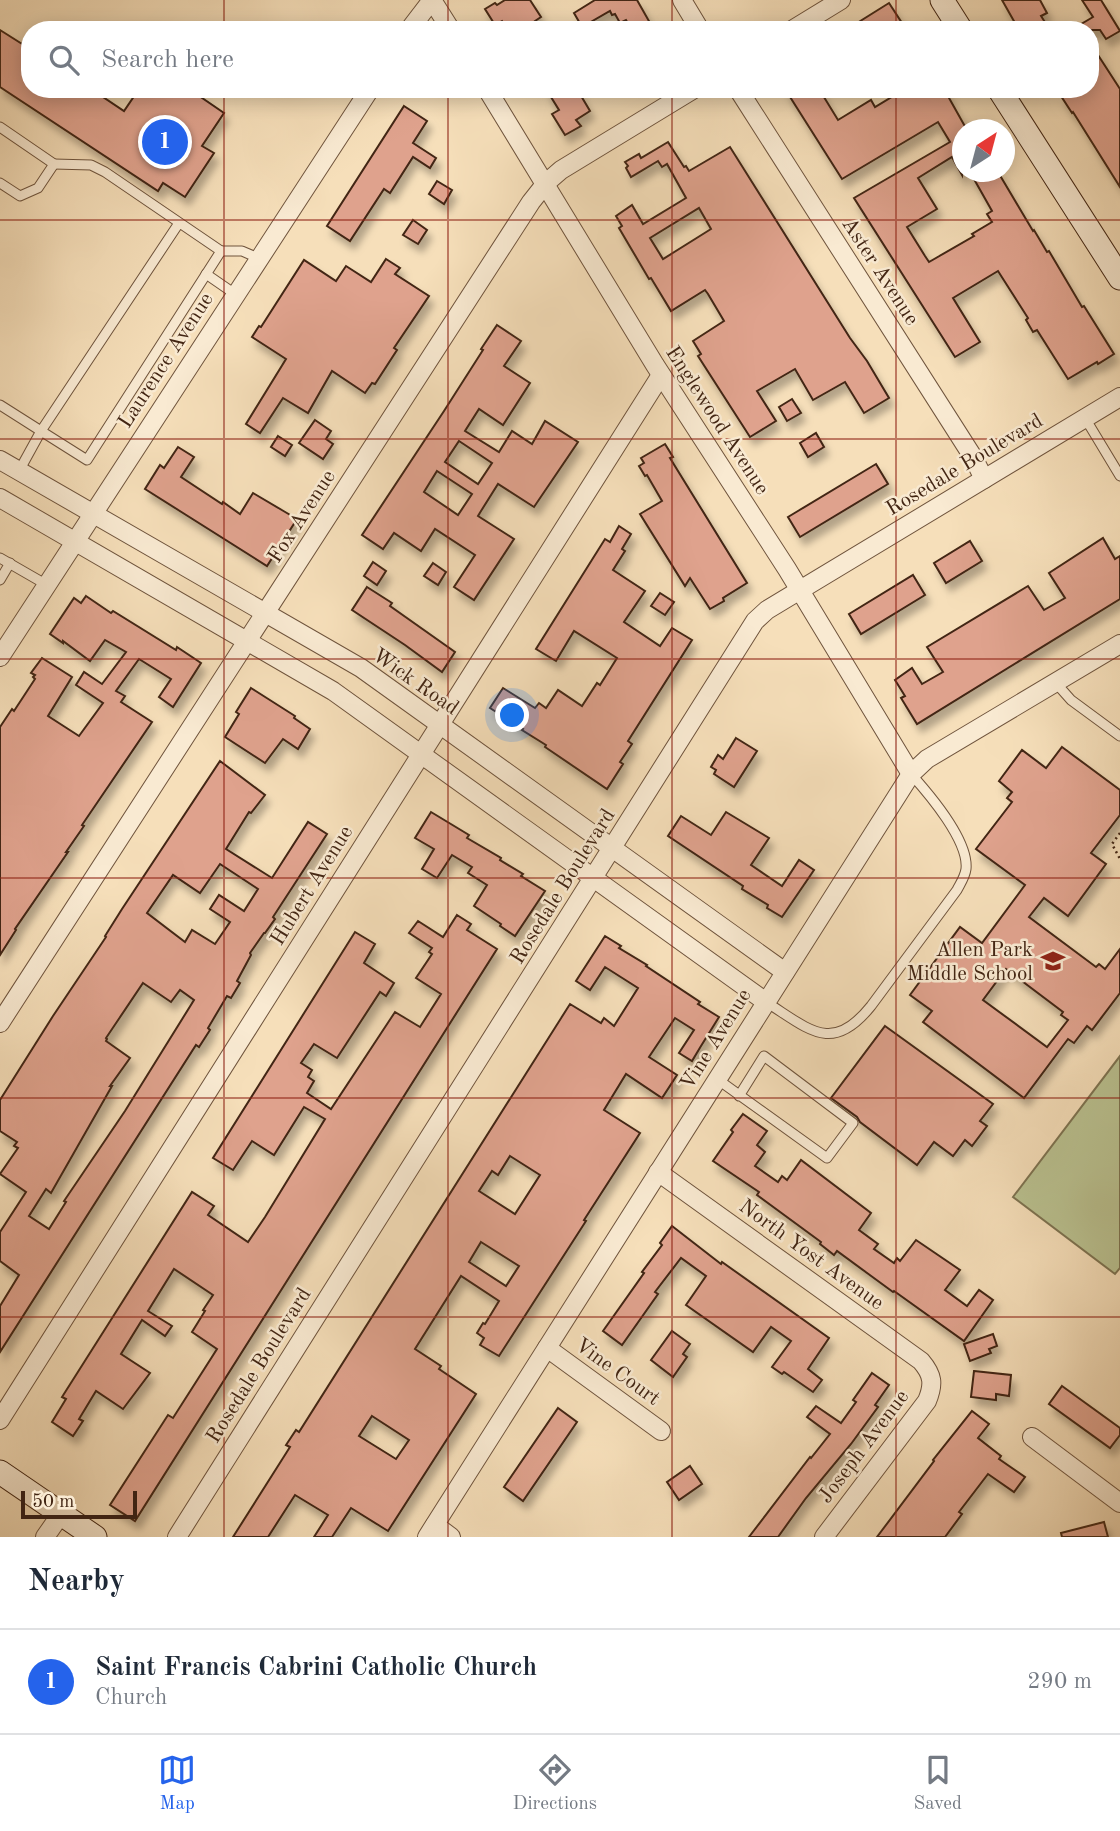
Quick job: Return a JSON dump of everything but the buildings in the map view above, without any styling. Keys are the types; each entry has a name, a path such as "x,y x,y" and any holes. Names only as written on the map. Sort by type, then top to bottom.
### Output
{"street":[{"path":"416,21 432,0 445,21"},
{"path":"682,0 695,21"},
{"path":"807,21 841,0"},
{"path":"942,0 955,21"},
{"name":"Laurence Avenue","path":"0,657 364,98"},
{"name":"Englewood Avenue","path":"493,98 661,375 799,590 911,774"},
{"name":"Fox Avenue","path":"0,1023 531,202 561,170 679,98"},
{"name":"Aster Avenue","path":"744,98 984,478"},
{"path":"1005,98 1120,278"},
{"name":"Hubert Avenue","path":"0,1420 661,375"},
{"name":"Rosedale Boulevard","path":"177,1537 755,621 799,590 1120,397"},
{"name":"Wick Road","path":"0,460 361,668 785,972"},
{"path":"0,499 333,691 766,1002"},
{"name":"Vine Avenue","path":"431,1531 911,774 928,759 1120,644"},
{"name":"North Yost Avenue","path":"658,1172 921,1361 928,1369 931,1380"},
{"name":"Vine Court","path":"547,1348 661,1431"},
{"name":"Joseph Avenue","path":"824,1537 927,1401 931,1380"},
{"path":"1032,1437 1120,1503"},
{"path":"0,1472 95,1537"},
{"path":"45,1537 61,1514"},
{"path":"431,1531 451,1537"}],"lane":[{"path":"0,127 54,164 90,165 105,172 221,251 242,251 258,258"},
{"path":"0,183 20,196 38,188 54,164"},
{"path":"19,471 41,431 179,223"},
{"path":"0,405 87,460 221,251"},
{"path":"206,274 235,294"},
{"path":"1085,418 1120,476"},
{"path":"0,558 47,585"},
{"path":"0,580 10,564"},
{"path":"1055,682 1071,700 1120,736"},
{"path":"766,1002 820,1033 835,1034 849,1029 871,1006 957,890 966,870 962,846 929,794 911,774"},
{"path":"717,1079 738,1096 827,1158 853,1123 764,1056 738,1096"}],"path":[{"path":"1120,833 1112,844 1120,859"}],"green space":[{"path":"1120,1056 1120,1268 1115,1274 1013,1197"}],"place":[{"name":"Saint Francis Cabrini Catholic Church","path":"165,142"},
{"name":"Allen Park Middle School","path":"1053,961"}]}
